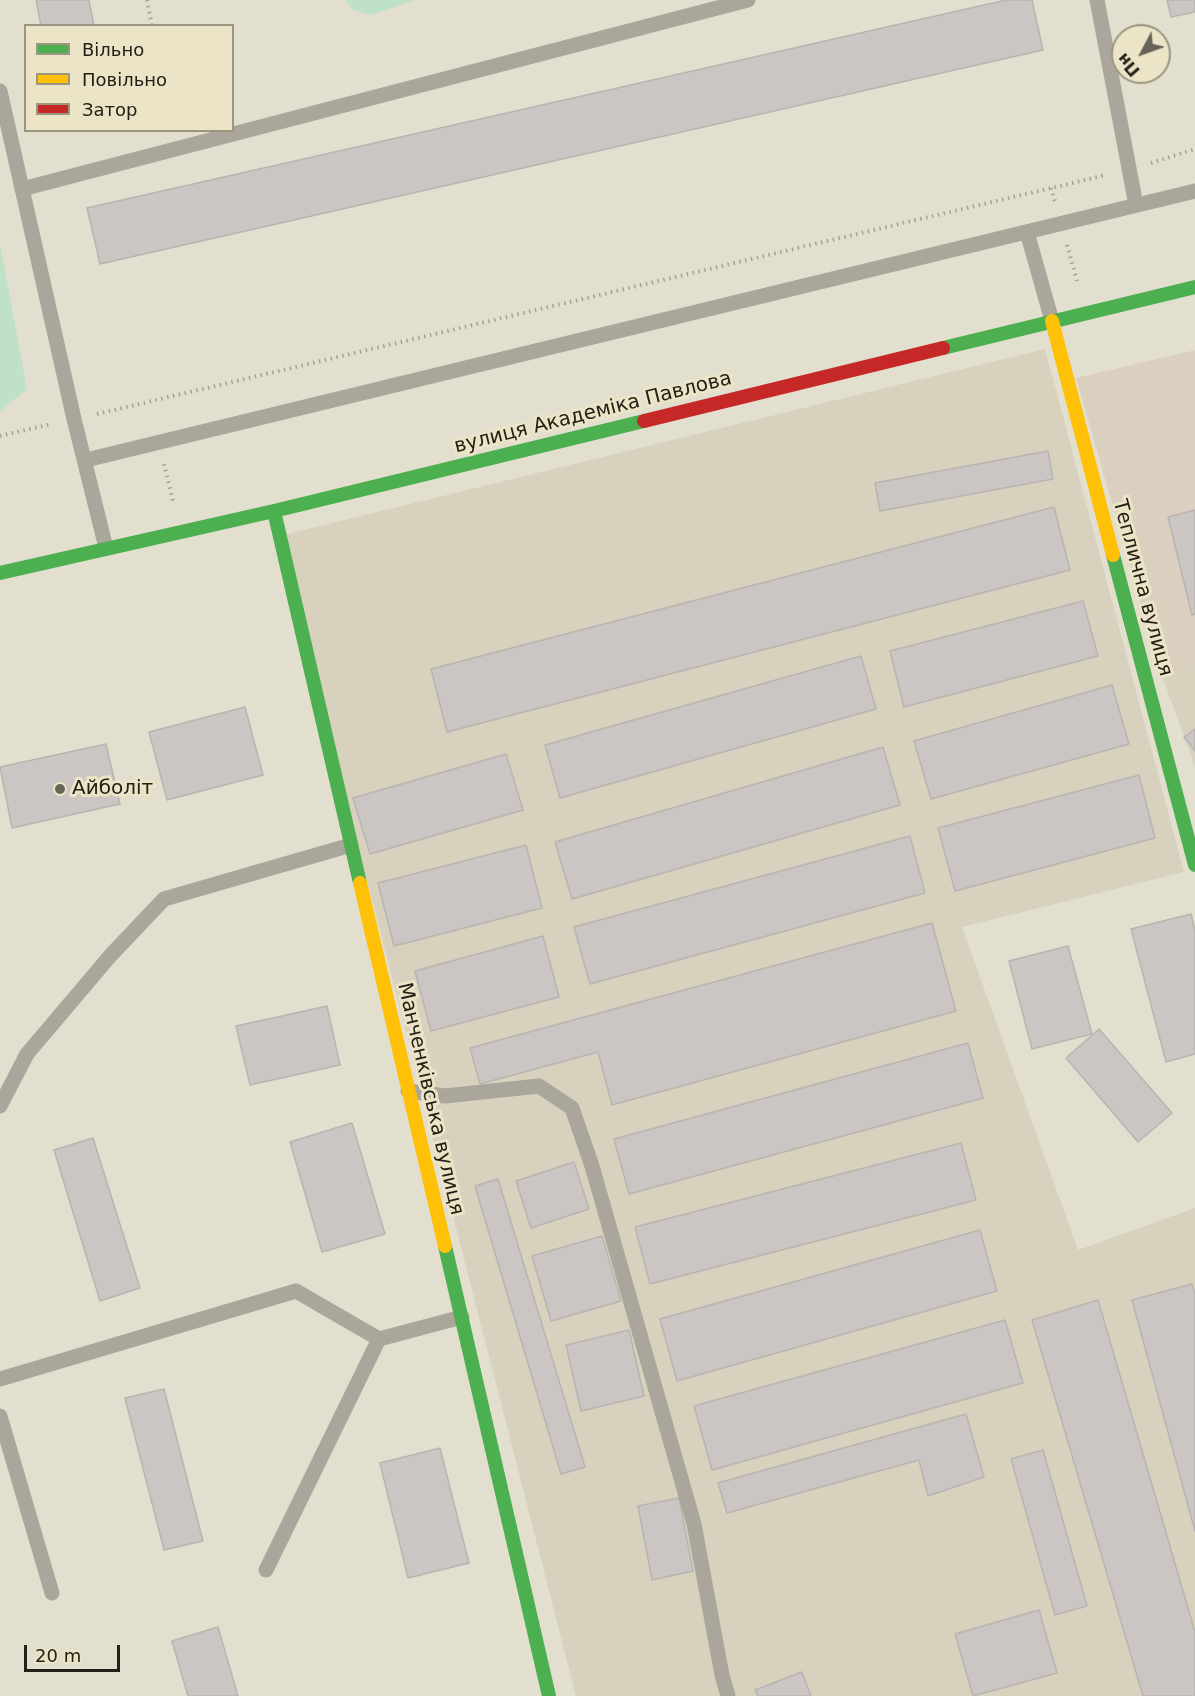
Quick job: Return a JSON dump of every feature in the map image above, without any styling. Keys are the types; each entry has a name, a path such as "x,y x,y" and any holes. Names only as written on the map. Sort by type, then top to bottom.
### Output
{"street":[{"name":"вулиця Академіка Павлова","path":"0,573 274,511 1195,287"},
{"name":"Теплична вулиця","path":"1052,321 1195,865"},
{"name":"Манченківська вулиця","path":"274,511 549,1696"}],"lane":[{"path":"22,189 748,0"},
{"path":"1097,0 1136,205"},
{"path":"0,91 74,420 86,460 106,548"},
{"path":"86,460 1195,191"},
{"path":"1027,232 1052,321"},
{"path":"0,1106 27,1054 110,956 164,898 351,845"},
{"path":"408,1091 445,1096 539,1086 572,1108 592,1166 694,1524 722,1675 728,1696"},
{"path":"0,1379 296,1291 380,1339 462,1317"},
{"path":"266,1570 380,1339"},
{"path":"0,1416 52,1593"}],"path":[{"path":"147,0 152,24"},
{"path":"0,436 1128,170 1195,149"},
{"path":"1051,188 1055,202"},
{"path":"1066,242 1078,283"},
{"path":"158,443 174,501"}],"shaded area":[{"path":"1045,349 1184,872 962,927 1078,1250 1195,1208 1195,1696 576,1696 279,536"},
{"path":"1195,350 1195,667 1161,673 1076,378"},
{"path":"1195,667 1195,767 1161,673"}],"green space":[{"path":"346,0 416,0 370,15 353,10"},
{"path":"0,244 27,389 0,412"}],"building":[{"path":"36,0 89,0 94,24 41,24"},
{"path":"1006,0 1032,0 1043,50 100,264 87,208"},
{"path":"1167,0 1195,0 1195,12 1171,17"},
{"path":"1048,451 1053,479 880,511 875,483"},
{"path":"1054,507 1070,570 447,732 431,669"},
{"path":"1195,510 1195,614 1192,615 1168,517"},
{"path":"1083,601 1098,656 904,707 890,651"},
{"path":"861,656 876,709 560,798 545,745"},
{"path":"1112,685 1129,744 931,799 914,741"},
{"path":"245,707 263,775 167,800 149,732"},
{"path":"1195,729 1195,751 1184,737"},
{"name":"Айболіт","path":"106,744 120,804 12,828 0,767"},
{"path":"883,747 900,805 572,899 555,842"},
{"path":"506,754 523,810 370,854 353,798"},
{"path":"1139,775 1155,838 955,891 938,828"},
{"path":"910,836 925,893 590,984 574,927"},
{"path":"526,845 542,908 394,946 378,883"},
{"path":"1191,914 1195,930 1195,1054 1166,1062 1131,929"},
{"path":"932,923 956,1011 612,1105 598,1052 480,1084 470,1048"},
{"path":"543,936 559,997 431,1031 415,971"},
{"path":"1068,946 1092,1034 1032,1049 1009,961"},
{"path":"327,1006 340,1065 250,1085 236,1026"},
{"path":"1099,1029 1172,1113 1138,1142 1066,1058"},
{"path":"968,1043 983,1098 629,1194 614,1139"},
{"path":"352,1123 385,1234 322,1252 290,1142"},
{"path":"93,1138 140,1288 100,1301 54,1150"},
{"path":"961,1143 976,1200 650,1284 635,1227"},
{"path":"574,1162 589,1209 531,1228 516,1181"},
{"path":"498,1179 585,1467 561,1474 475,1186"},
{"path":"980,1230 997,1291 677,1381 660,1319"},
{"path":"602,1236 621,1301 551,1321 532,1256"},
{"path":"1192,1284 1195,1294 1195,1531 1132,1300"},
{"path":"1098,1300 1195,1632 1195,1696 1143,1696 1032,1320"},
{"path":"1005,1320 1023,1383 712,1470 694,1406"},
{"path":"629,1330 644,1396 581,1411 566,1345"},
{"path":"164,1389 203,1541 164,1550 125,1398"},
{"path":"966,1414 984,1477 928,1496 919,1460 727,1513 718,1483"},
{"path":"440,1448 469,1563 408,1578 380,1463"},
{"path":"1043,1450 1087,1606 1055,1615 1011,1459"},
{"path":"679,1498 693,1571 652,1580 638,1506"},
{"path":"1039,1610 1057,1673 973,1696 955,1634"},
{"path":"218,1627 238,1696 188,1696 172,1641"},
{"path":"802,1672 811,1696 758,1696 755,1690"}],"traffic: fast":[{"path":"943,348 1195,287"},
{"path":"0,573 274,511 644,421"},
{"path":"274,511 360,883"},
{"path":"1113,555 1195,865"},
{"path":"445,1246 549,1696"}],"traffic: slow":[{"path":"1052,321 1113,555"},
{"path":"360,883 445,1246"}],"traffic: jam":[{"path":"644,421 943,348"}],"place":[{"name":"Айболіт","path":"60,789"}]}
